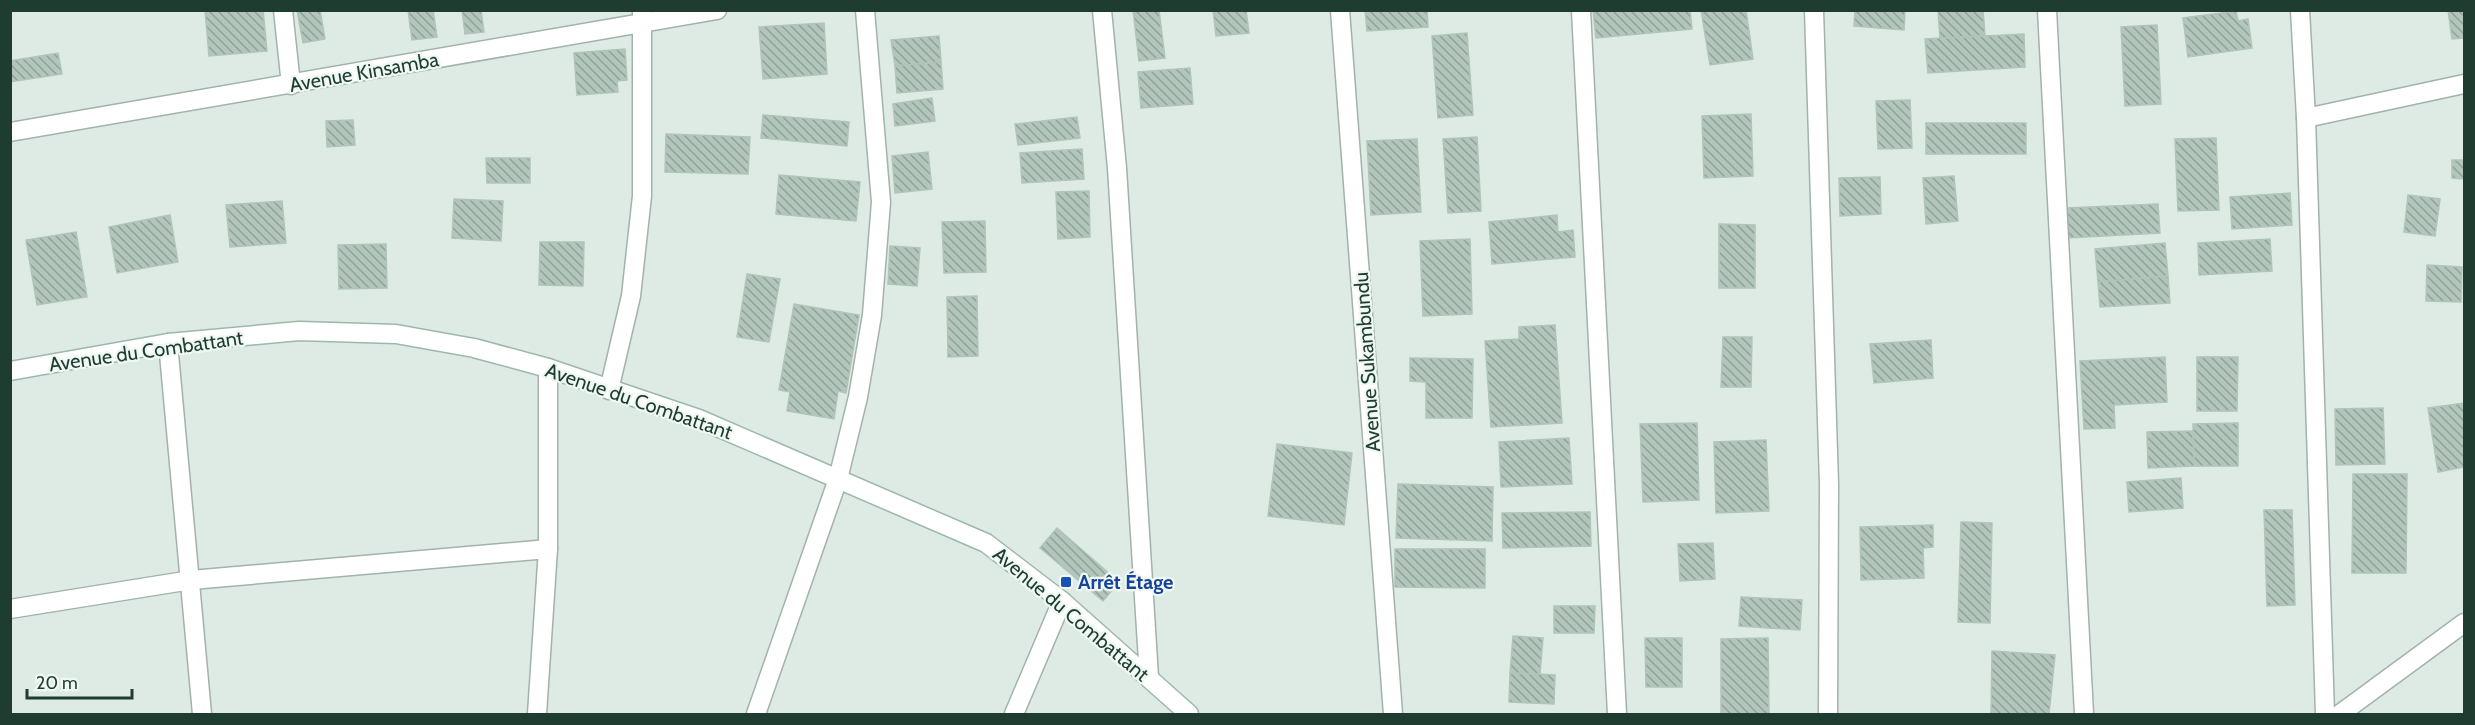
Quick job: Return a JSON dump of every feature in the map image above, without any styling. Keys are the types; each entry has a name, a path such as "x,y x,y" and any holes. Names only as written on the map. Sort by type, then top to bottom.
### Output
{"street":[{"path":"283,10 291,85"},
{"name":"Avenue Kinsamba","path":"10,132 291,85 642,17 717,10"},
{"path":"756,714 838,479 858,398 872,315 881,202 865,10"},
{"path":"1102,10 1118,180 1149,677"},
{"name":"Avenue Sukambundu","path":"1340,10 1393,714"},
{"path":"1581,10 1617,714"},
{"path":"1814,10 1829,484 1828,714"},
{"path":"2047,10 2084,714"},
{"path":"2300,10 2306,118 2325,714"},
{"path":"609,390 631,296 642,196 642,17"},
{"path":"2306,118 2464,84"},
{"name":"Avenue du Combattant","path":"10,371 168,344 299,331 396,334 474,348 548,368 699,419 986,543 1062,601 1189,714"},
{"path":"168,344 202,714"},
{"path":"537,714 548,549 548,368"},
{"path":"10,609 191,580 548,549"},
{"path":"1014,714 1062,601"},
{"path":"2340,714 2464,623"}],"building":[{"path":"205,10 263,10 267,51 209,56"},
{"path":"297,10 320,10 325,39 303,43"},
{"path":"408,10 433,10 437,37 412,40"},
{"path":"462,10 481,10 484,32 465,34"},
{"path":"1133,10 1159,10 1165,58 1139,61"},
{"path":"1213,10 1246,10 1249,33 1216,36"},
{"path":"1365,10 1427,10 1428,27 1367,31"},
{"path":"1593,10 1690,10 1692,29 1596,38"},
{"path":"1701,10 1746,10 1753,59 1710,65"},
{"path":"1855,10 1905,10 1904,30 1854,26"},
{"path":"1938,10 1983,10 1985,35 1940,39"},
{"path":"2448,10 2464,10 2464,38 2452,39"},
{"path":"2236,11 2238,21 2248,19 2252,48 2188,57 2183,18"},
{"path":"824,23 827,74 763,79 759,27"},
{"path":"2157,25 2161,104 2125,106 2121,27"},
{"path":"1467,33 1473,115 1438,118 1432,36"},
{"path":"2024,34 2025,67 1928,73 1925,39"},
{"path":"939,36 941,62 895,66 891,40"},
{"path":"625,49 627,80 617,81 618,92 577,95 574,53"},
{"path":"58,53 62,74 10,82 10,61"},
{"path":"941,62 943,89 897,93 895,66"},
{"path":"1190,68 1193,104 1141,108 1138,72"},
{"path":"932,98 935,121 895,126 893,104"},
{"path":"1910,100 1912,148 1878,149 1876,101"},
{"path":"1751,114 1753,176 1704,178 1702,116"},
{"path":"763,115 849,122 847,146 761,138"},
{"path":"1077,117 1080,138 1018,145 1015,124"},
{"path":"353,120 355,145 327,147 326,121"},
{"path":"1926,123 2026,123 2026,154 1926,154"},
{"path":"666,134 750,137 748,174 665,172"},
{"path":"1477,137 1481,211 1448,213 1443,139"},
{"path":"2216,138 2219,210 2178,211 2175,139"},
{"path":"1417,139 1421,212 1371,215 1367,141"},
{"path":"1082,149 1084,179 1022,183 1020,153"},
{"path":"928,152 932,189 895,193 892,156"},
{"path":"486,158 530,158 530,183 487,183"},
{"path":"2452,160 2464,160 2464,179 2452,178"},
{"path":"779,175 860,182 856,221 776,214"},
{"path":"1954,176 1958,221 1926,224 1923,178"},
{"path":"1880,177 1881,214 1840,216 1839,178"},
{"path":"1089,191 1090,237 1058,239 1056,192"},
{"path":"2290,193 2292,225 2232,229 2230,197"},
{"path":"2408,195 2440,199 2435,236 2404,232"},
{"path":"454,199 503,201 501,241 452,238"},
{"path":"282,201 286,243 230,247 226,205"},
{"path":"2158,204 2160,233 2068,238 2067,208"},
{"path":"170,215 178,262 117,273 109,227"},
{"path":"1557,215 1558,232 1573,230 1575,257 1492,264 1489,222"},
{"path":"985,221 986,272 944,273 942,222"},
{"path":"1719,224 1755,225 1755,288 1719,288"},
{"path":"76,232 87,297 37,305 26,240"},
{"path":"1470,239 1472,314 1423,316 1420,241"},
{"path":"2270,239 2272,271 2199,275 2198,243"},
{"path":"540,242 584,242 583,286 539,285"},
{"path":"2165,243 2168,276 2098,282 2095,249"},
{"path":"386,244 387,288 339,289 338,245"},
{"path":"890,246 920,248 917,286 888,284"},
{"path":"2427,265 2462,267 2461,302 2426,301"},
{"path":"747,274 780,279 769,342 737,337"},
{"path":"2168,276 2170,303 2100,307 2098,282"},
{"path":"977,296 978,356 948,357 947,297"},
{"path":"794,304 859,315 846,393 838,391 834,419 787,411 790,392 779,390"},
{"path":"1555,325 1562,423 1491,427 1485,341 1519,339 1519,327"},
{"path":"1723,337 1752,337 1751,387 1721,387"},
{"path":"1931,340 1933,378 1874,383 1870,344"},
{"path":"2165,357 2167,402 2114,405 2115,428 2084,429 2080,361"},
{"path":"2197,357 2238,357 2237,411 2197,411"},
{"path":"1410,358 1473,359 1472,418 1426,418 1426,382 1410,381"},
{"path":"2464,403 2464,467 2438,472 2428,408"},
{"path":"2383,408 2385,464 2336,465 2335,409"},
{"path":"1697,423 1699,500 1643,502 1640,424"},
{"path":"2238,423 2238,466 2194,466 2193,424"},
{"path":"2193,431 2194,466 2148,468 2147,432"},
{"path":"1569,438 1572,484 1501,487 1499,442"},
{"path":"1766,440 1769,511 1716,513 1714,442"},
{"path":"1277,444 1352,453 1344,525 1268,516"},
{"path":"2353,474 2407,474 2406,573 2352,573"},
{"path":"2181,478 2183,508 2129,512 2127,482"},
{"path":"1398,484 1493,487 1492,541 1396,538"},
{"path":"2264,510 2292,510 2295,605 2267,606"},
{"path":"1590,512 1591,546 1503,548 1502,513"},
{"path":"1961,522 1992,523 1990,623 1958,622"},
{"path":"1933,525 1933,547 1923,548 1924,578 1861,580 1860,527"},
{"path":"1057,528 1119,582 1103,601 1040,548"},
{"path":"1713,543 1715,579 1680,581 1678,544"},
{"path":"1395,549 1485,549 1485,588 1395,587"},
{"path":"1741,597 1802,600 1800,630 1739,626"},
{"path":"1554,606 1595,606 1594,633 1554,633"},
{"path":"1513,636 1543,638 1540,674 1510,673"},
{"path":"1645,638 1682,638 1682,687 1646,687"},
{"path":"1768,638 1769,714 1721,714 1721,639"},
{"path":"1992,651 2055,655 2049,714 1991,714"},
{"path":"1510,673 1555,675 1554,704 1509,702"}],"place":[{"name":"Arrêt Étage","path":"1066,582"}]}
